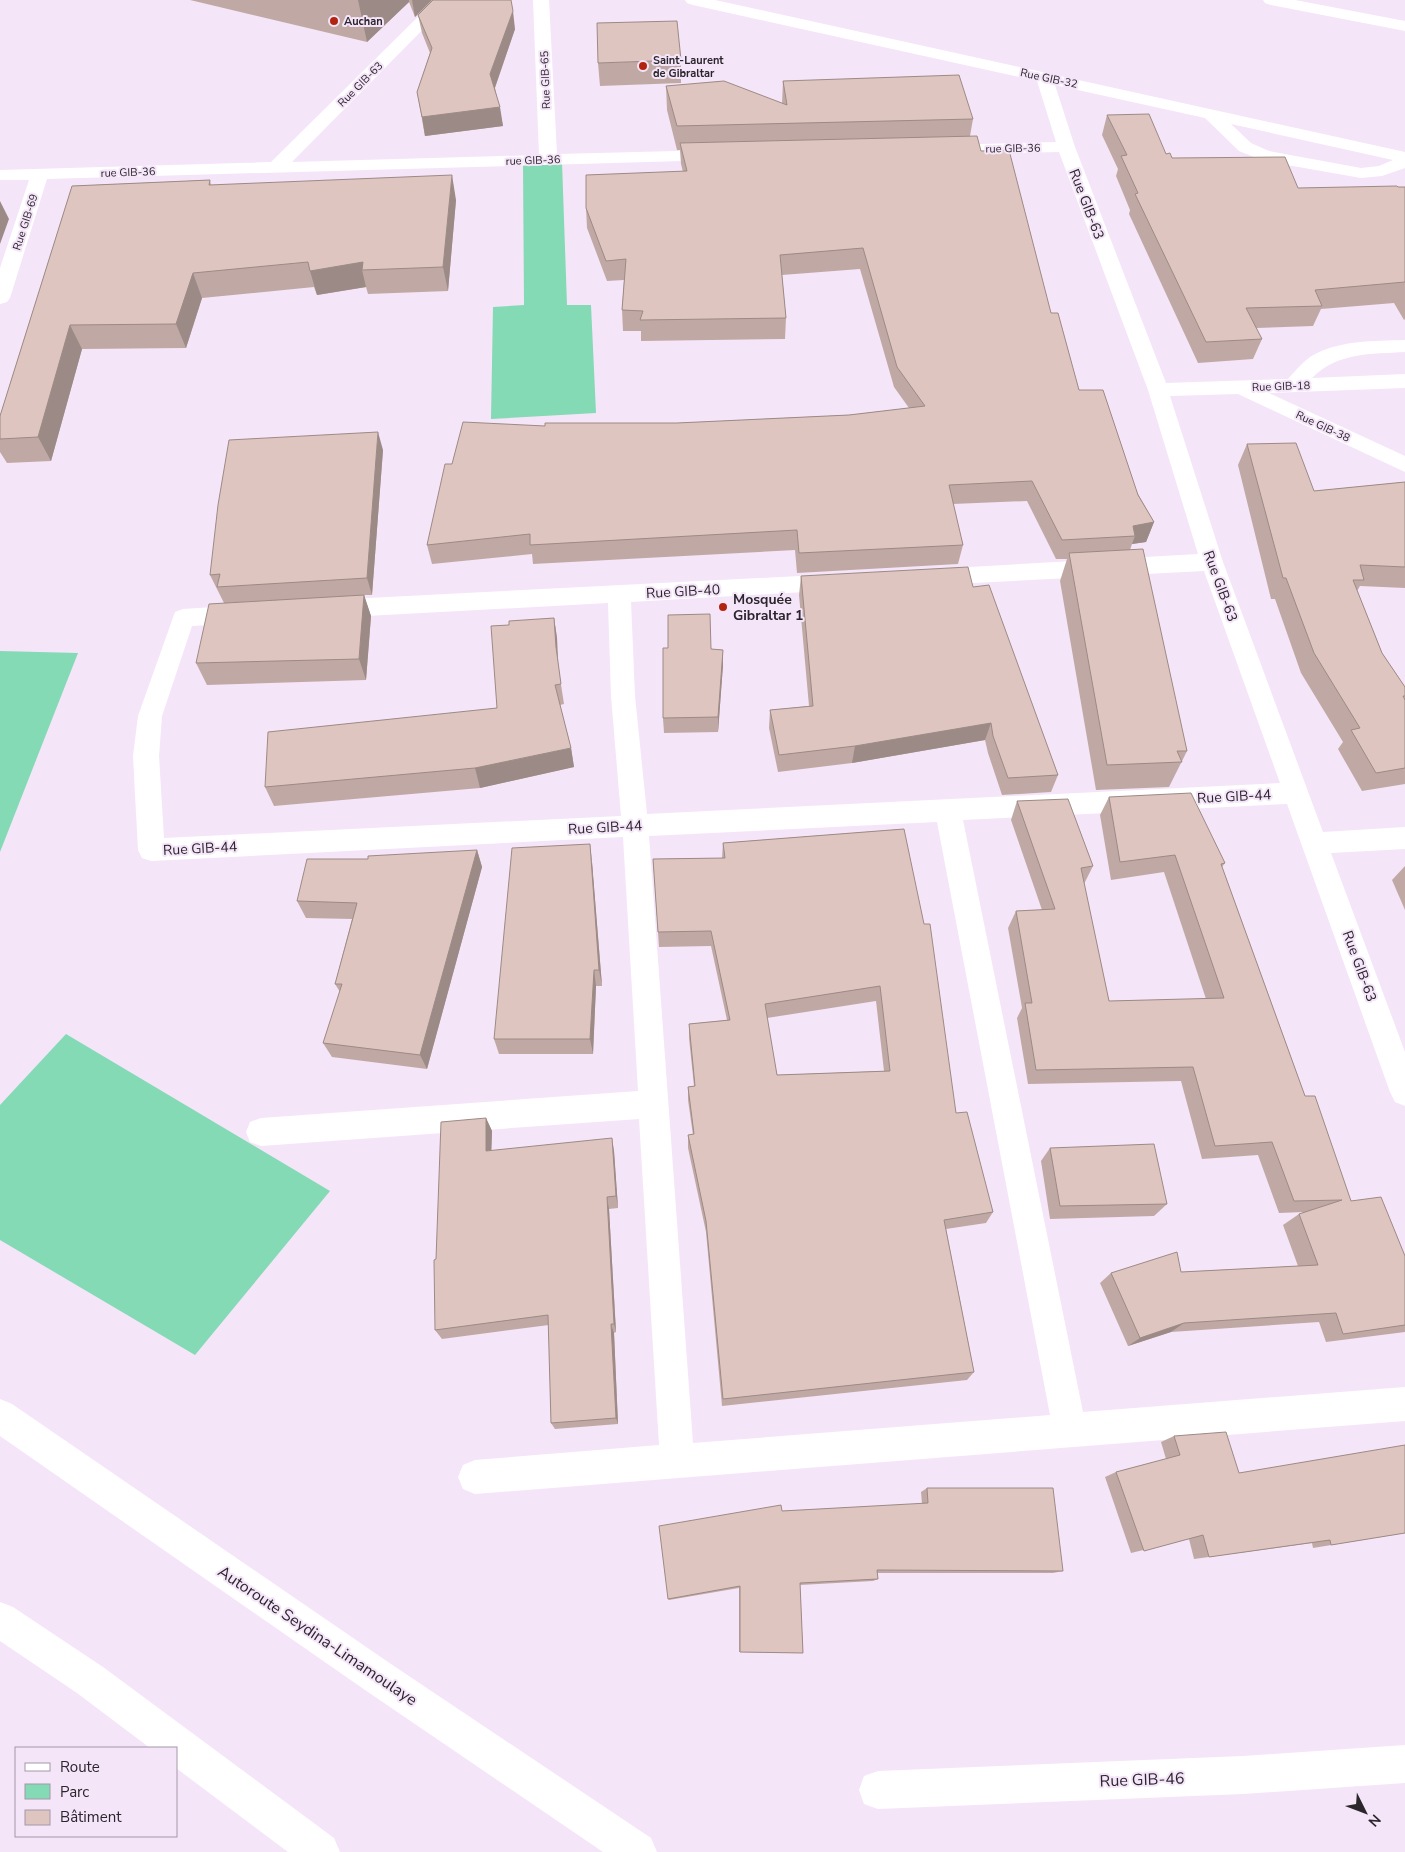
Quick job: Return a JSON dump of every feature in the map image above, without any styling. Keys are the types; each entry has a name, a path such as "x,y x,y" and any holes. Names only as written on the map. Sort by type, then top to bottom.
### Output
{"main road":[{"name":"Rue GIB-63","path":"276,167 444,0"},
{"name":"Rue GIB-65","path":"541,0 548,160"},
{"name":"Rue GIB-32","path":"693,0 1405,157"},
{"path":"1271,0 1405,26"},
{"name":"Rue GIB-63","path":"1044,77 1066,147 1158,390 1212,562 1405,1092"},
{"path":"1211,114 1245,147 1264,156 1362,173 1382,171 1405,161"},
{"name":"rue GIB-36","path":"928,150 1066,147"},
{"name":"rue GIB-36","path":"0,175 732,155"},
{"name":"Rue GIB-69","path":"0,298 40,174"},
{"path":"1292,386 1319,360 1359,348 1405,346"},
{"name":"Rue GIB-18","path":"1158,390 1405,382"},
{"name":"Rue GIB-38","path":"1242,388 1405,465"},
{"path":"915,578 1212,562"},
{"name":"Rue GIB-40","path":"309,610 856,582"},
{"path":"619,594 623,696 635,826 677,1461"},
{"name":"Rue GIB-44","path":"261,613 184,618 150,716 146,756 151,850 1296,793"},
{"path":"948,810 1070,1430"},
{"path":"1315,843 1405,838"},
{"path":"261,1132 654,1104"},
{"path":"475,1477 1405,1404"},
{"name":"Autoroute Seydina-Limamoulaye","path":"0,1416 637,1852"},
{"path":"0,1620 90,1680 320,1852"},
{"name":"Rue GIB-46","path":"878,1790 1243,1775 1405,1764"}],"green space":[{"path":"562,162 567,305 591,305 596,413 491,419 493,307 524,305 523,164"},
{"path":"0,651 78,653 0,852"},
{"path":"66,1034 330,1191 195,1355 0,1240 0,1105"}],"building":[{"path":"433,0 511,0 513,11 490,74 500,107 422,117 417,92 432,48 418,15"},
{"path":"677,21 681,60 598,63 597,23"},
{"path":"959,75 973,119 677,126 666,86 724,81 787,105 783,81"},
{"path":"1149,114 1166,154 1170,153 1172,158 1285,157 1298,188 1405,187 1405,282 1315,290 1322,306 1246,308 1262,339 1206,342 1135,194 1138,193 1121,156 1127,155 1107,115"},
{"path":"977,136 981,151 1009,150 1051,313 1058,313 1079,390 1103,390 1138,495 1154,522 1133,526 1135,536 1062,540 1032,481 949,485 963,545 799,553 797,530 530,545 530,534 427,545 445,464 452,464 463,422 545,426 545,423 677,423 849,415 925,406 897,367 863,248 780,255 786,318 640,320 643,311 622,310 626,259 606,261 586,208 586,175 687,171 680,143"},
{"path":"452,175 443,267 362,270 363,262 310,271 308,262 193,273 176,324 70,325 38,437 0,439 0,416 72,186 210,180 209,185"},
{"path":"378,432 367,578 217,587 220,574 210,575 218,505 229,440"},
{"path":"1296,443 1314,491 1405,482 1405,567 1360,565 1364,580 1353,580 1382,653 1405,687 1405,696 1403,696 1405,700 1405,768 1376,773 1351,730 1360,728 1314,653 1286,578 1283,578 1247,444"},
{"path":"1143,549 1187,751 1177,751 1182,762 1107,765 1069,553"},
{"path":"968,567 973,587 989,585 1058,775 1008,778 993,736 991,723 855,746 779,755 770,710 813,706 801,576"},
{"path":"364,595 359,659 196,663 209,604"},
{"path":"710,614 711,649 723,650 718,717 663,718 663,648 668,648 668,615"},
{"path":"554,618 561,684 555,685 571,748 475,768 265,787 268,732 497,708 491,626 509,625 509,621"},
{"path":"1191,793 1225,863 1221,864 1305,1096 1315,1096 1351,1201 1381,1197 1405,1256 1405,1325 1343,1334 1336,1313 1184,1323 1140,1338 1111,1273 1177,1252 1181,1272 1318,1265 1299,1214 1342,1200 1294,1201 1272,1142 1215,1146 1193,1067 1036,1070 1025,1003 1032,1003 1016,911 1055,909 1017,801 1068,799 1093,866 1081,868 1109,1001 1224,998 1175,855 1120,862 1109,797"},
{"path":"904,829 924,924 930,924 956,1113 967,1112 993,1212 944,1220 974,1372 723,1399 706,1221 688,1135 694,1134 688,1087 695,1086 689,1024 730,1020 711,931 658,932 653,859 725,858 723,843","holes":["880,986 890,1071 777,1075 765,1004"]},
{"path":"590,844 599,970 594,970 590,1039 494,1039 512,848"},
{"path":"477,850 420,1055 323,1043 342,984 335,984 357,903 297,901 307,859 368,859 368,856"},
{"path":"486,1118 486,1151 612,1138 616,1196 607,1197 614,1324 611,1324 616,1418 551,1423 548,1315 435,1330 434,1260 436,1259 441,1122"},
{"path":"1154,1144 1167,1204 1060,1206 1050,1148"},
{"path":"1226,1432 1239,1473 1405,1445 1405,1533 1331,1545 1330,1540 1209,1557 1203,1535 1144,1551 1116,1472 1180,1455 1174,1436"},
{"path":"927,1488 1053,1488 1063,1571 877,1570 878,1579 800,1583 803,1653 740,1652 740,1586 668,1599 659,1526 781,1505 782,1511 928,1503"}],"place":[{"name":"Auchan","path":"334,21"},
{"name":"Saint-Laurent de Gibraltar","path":"643,66"},
{"name":"Mosquée Gibraltar 1","path":"723,607"}]}
